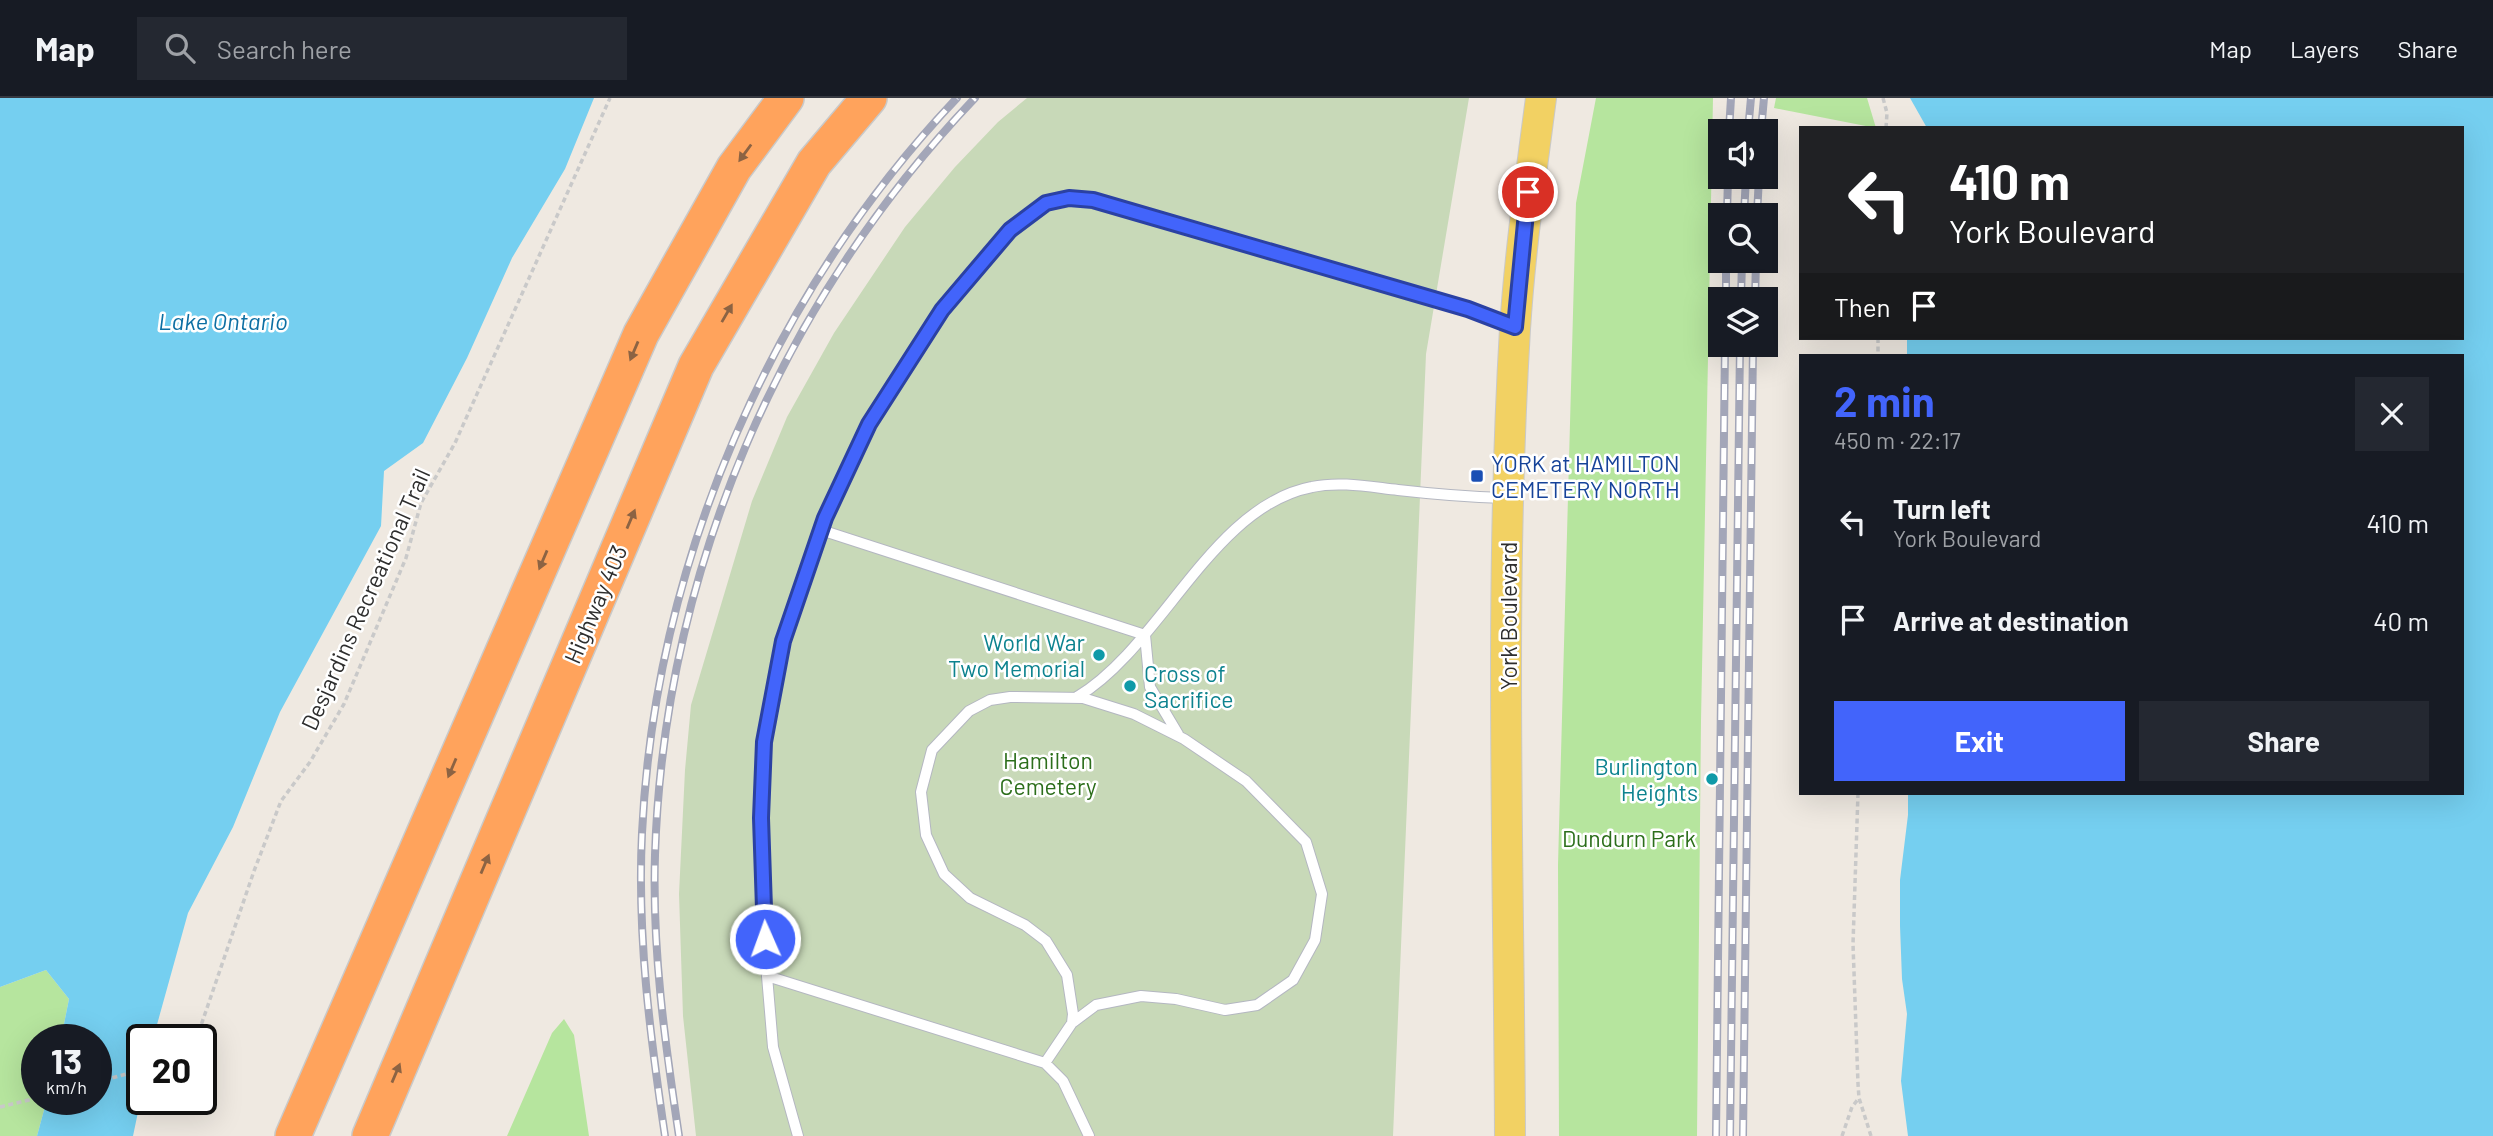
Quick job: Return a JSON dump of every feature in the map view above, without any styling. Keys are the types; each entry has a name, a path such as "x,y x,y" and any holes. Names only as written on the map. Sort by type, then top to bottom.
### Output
{"highway":[{"path":"293,1136 641,334 734,168 786,98"},
{"name":"Highway 403","path":"370,1136 696,366 814,163 869,98"}],"main road":[{"name":"York Boulevard","path":"1510,1136 1508,498 1515,327 1525,215 1541,98"}],"lane":[{"path":"798,1136 773,1047 767,976 761,818 764,742 783,641 821,530 869,424 942,310 1010,230 1046,203 1069,198 1093,200 1468,309 1515,327"},
{"path":"1077,697 1117,666 1240,523 1273,500 1311,487 1338,484 1455,496 1508,498"},
{"path":"821,530 1144,635"},
{"path":"1144,635 1150,687 1174,730 1184,739"},
{"path":"1045,1063 1072,1023 1097,1005 1141,996 1176,999 1225,1010 1257,1005 1293,980 1315,940 1322,894 1306,842 1246,781 1184,739 1134,714 1077,697 1010,697 990,700 969,711 932,750 921,792 926,835 944,874 970,898 1025,925 1046,941 1067,975 1072,1023"},
{"path":"767,976 1030,1056 1045,1063 1063,1081 1089,1136"}],"path":[{"name":"Desjardins Recreational Trail","path":"201,1024 254,871 281,802 310,762 344,704 406,558 421,503 455,443 610,98"},
{"path":"1883,98 1887,113 1886,126"},
{"path":"1858,795 1853,944 1859,1098 1871,1136"},
{"path":"1842,1136 1852,1107 1859,1098"},
{"path":"0,1107 21,1102"}],"green space":[{"name":"Hamilton Cemetery","path":"1027,98 1469,98 1426,354 1393,1136 696,1136 683,1016 679,894 685,770 691,705 752,501 787,417 834,333 905,227 955,167 998,122"},
{"name":"Dundurn Park","path":"1596,98 1713,98 1713,119 1708,119 1708,189 1711,189 1711,203 1708,203 1710,273 1697,1136 1559,1136 1558,865 1576,203"},
{"path":"1776,98 1867,98 1875,126 1866,126 1774,108"},
{"path":"46,970 69,999 64,1024 21,1024 21,1115 43,1115 37,1136 0,1136 0,987"},
{"path":"564,1019 574,1035 589,1136 507,1136 552,1033"}],"water":[{"name":"Lake Ontario","path":"0,98 594,98 565,169 512,258 467,358 423,443 384,471 381,526 280,712 233,827 188,913 157,1024 126,1024 126,1115 137,1115 133,1136 37,1136 43,1115 112,1115 112,1024 64,1024 69,999 46,970 0,987"},
{"path":"1910,98 2493,98 2493,1136 1908,1136 1901,1081 1907,1014 1902,979 1900,880 1908,795 2464,795 2464,354 1907,354 1907,340 2464,340 2464,126 1926,126"}],"railway":[{"path":"665,1136 654,1060 643,947 642,833 652,732 671,632 698,533 735,438 779,346 831,258 891,175 957,98"},
{"path":"679,1136 664,1031 658,961 655,855 663,750 681,646 709,545 745,447 790,353 844,263 906,178 975,98"},
{"path":"1730,119 1731,98"},
{"path":"1749,119 1751,98"},
{"path":"1762,119 1764,98"},
{"path":"1727,203 1728,189"},
{"path":"1745,189 1745,203"},
{"path":"1758,189 1758,203"},
{"path":"1726,273 1726,287"},
{"path":"1741,287 1742,273"},
{"path":"1755,287 1756,273"},
{"path":"1716,1136 1725,357"},
{"path":"1730,1136 1740,357"},
{"path":"1743,1136 1753,357"}],"place":[{"name":"YORK at HAMILTON CEMETERY NORTH","path":"1477,476"},
{"name":"World War Two Memorial","path":"1099,655"},
{"name":"Cross of Sacrifice","path":"1130,686"},
{"name":"Burlington Heights","path":"1712,779"}],"route":[{"path":"765,939 761,818 764,742 783,641 825,518 869,424 942,310 1010,230 1046,203 1069,198 1093,200 1468,309 1515,327 1528,192"}]}
